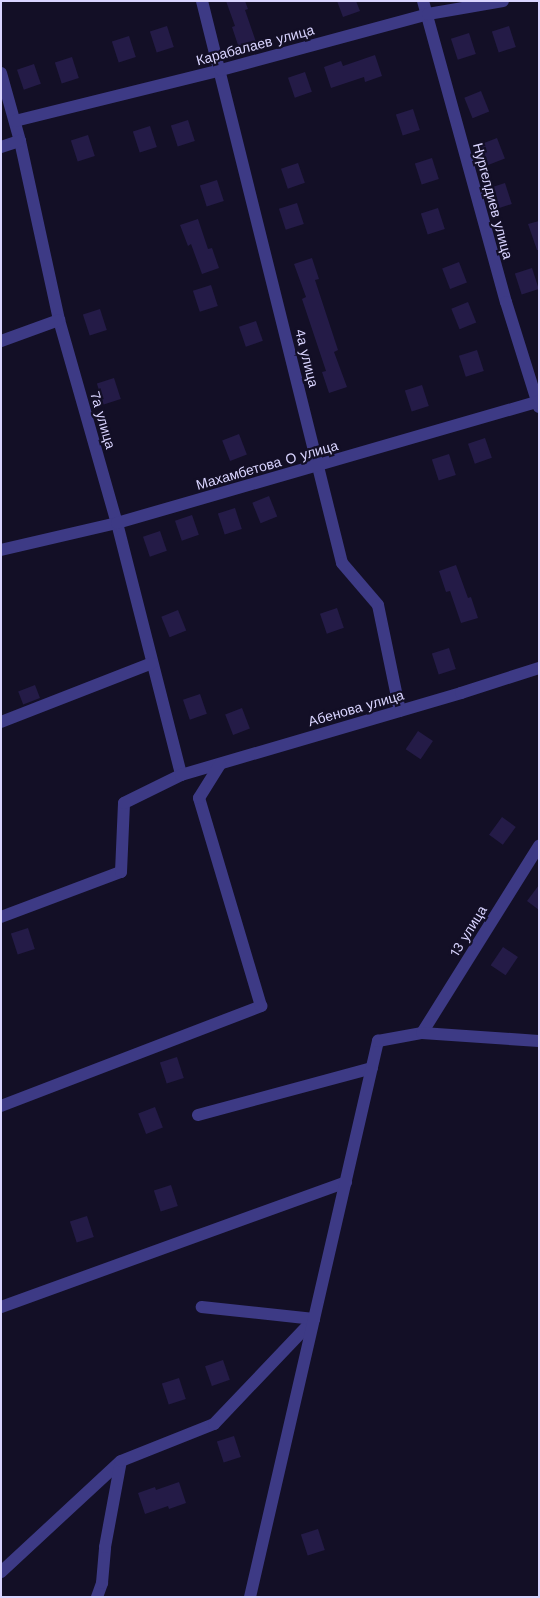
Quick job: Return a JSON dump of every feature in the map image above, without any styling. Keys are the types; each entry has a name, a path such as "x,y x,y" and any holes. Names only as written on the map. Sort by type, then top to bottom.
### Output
{"street":[{"name":"4а улица","path":"202,1 221,70 342,563 378,605 400,711"},
{"name":"Нургелдиев улица","path":"423,1 503,293 538,403"},
{"name":"Карабалаев улица","path":"15,121 221,70 428,14 503,1"},
{"name":"7а улица","path":"1,73 20,141 59,320 117,523 181,775"},
{"path":"1,147 20,141"},
{"path":"1,341 59,320"},
{"name":"Махамбетова О улица","path":"1,550 117,523 538,403"},
{"path":"1,722 152,663"},
{"name":"Абенова улица","path":"1,917 121,872 124,803 181,775 539,668"},
{"path":"1,1106 260,1006 199,798 220,764"},
{"name":"13 улица","path":"422,1033 539,846"},
{"path":"250,1597 378,1041 422,1033 539,1041"},
{"path":"198,1115 372,1068"},
{"path":"1,1307 346,1182"},
{"path":"202,1307 314,1319"},
{"path":"1,1572 121,1461 214,1424 314,1319"},
{"path":"97,1597 102,1583 105,1548 121,1461"}],"building":[{"path":"226,1 245,1 248,9 245,10 256,42 239,48 232,27 235,26"},
{"path":"337,1 356,1 360,11 343,17"},
{"path":"167,26 174,47 157,52 150,32"},
{"path":"509,26 516,47 499,52 492,32"},
{"path":"469,33 476,54 458,60 451,39"},
{"path":"129,36 136,57 119,62 112,42"},
{"path":"375,55 382,76 365,82 364,77 331,88 324,67 341,61 343,66"},
{"path":"72,57 79,78 62,83 55,63"},
{"path":"34,64 41,84 24,90 17,70"},
{"path":"305,72 312,92 295,98 288,78"},
{"path":"481,91 489,111 473,118 464,98"},
{"path":"413,109 420,130 403,135 396,115"},
{"path":"188,120 195,141 178,146 171,126"},
{"path":"150,126 157,147 140,152 133,132"},
{"path":"88,135 95,156 78,161 71,141"},
{"path":"497,138 505,159 488,165 480,144"},
{"path":"432,158 439,179 422,184 415,164"},
{"path":"298,163 305,183 288,189 281,169"},
{"path":"217,180 224,201 207,206 200,186"},
{"path":"505,183 512,204 495,209 488,189"},
{"path":"297,203 304,224 286,230 279,209"},
{"path":"438,208 445,229 428,234 421,214"},
{"path":"198,219 208,249 212,248 219,268 202,274 191,244 188,246 180,225"},
{"path":"539,221 539,250 537,250 528,224"},
{"path":"312,258 319,279 315,280 338,350 334,352 347,387 329,393 322,372 326,371 302,299 306,297 294,264"},
{"path":"459,262 467,283 450,289 442,268"},
{"path":"532,268 539,289 522,294 515,274"},
{"path":"211,285 218,306 200,312 193,291"},
{"path":"468,302 476,322 460,329 451,309"},
{"path":"100,309 107,330 90,335 83,315"},
{"path":"256,321 263,341 246,347 239,327"},
{"path":"477,350 484,371 466,377 459,356"},
{"path":"114,378 121,399 104,404 97,384"},
{"path":"422,385 429,406 412,411 405,391"},
{"path":"239,434 247,455 230,461 222,440"},
{"path":"485,438 492,458 475,464 468,444"},
{"path":"449,454 456,475 439,480 432,460"},
{"path":"269,496 277,516 261,523 252,503"},
{"path":"235,508 242,529 225,534 218,514"},
{"path":"192,515 199,535 182,541 175,521"},
{"path":"160,531 167,551 150,557 143,537"},
{"path":"456,565 468,598 471,597 478,618 461,623 450,591 446,592 439,571"},
{"path":"337,608 344,628 327,634 320,614"},
{"path":"178,610 186,630 170,637 161,617"},
{"path":"449,648 456,669 439,674 432,654"},
{"path":"35,685 40,698 23,705 18,691"},
{"path":"200,694 207,714 190,720 183,700"},
{"path":"242,708 250,729 233,735 225,714"},
{"path":"418,731 433,741 421,759 406,749"},
{"path":"502,817 516,827 503,845 489,835"},
{"path":"539,885 539,910 527,901"},
{"path":"28,928 35,949 18,954 11,934"},
{"path":"503,947 518,957 506,975 491,965"},
{"path":"177,1057 184,1078 167,1083 160,1063"},
{"path":"155,1107 163,1128 146,1134 138,1113"},
{"path":"171,1185 178,1206 161,1211 154,1191"},
{"path":"87,1216 94,1237 77,1242 70,1222"},
{"path":"223,1360 230,1380 212,1386 205,1366"},
{"path":"179,1378 186,1399 169,1404 162,1384"},
{"path":"234,1436 241,1457 224,1462 217,1442"},
{"path":"179,1482 186,1503 169,1509 168,1506 145,1514 138,1493 155,1487 156,1490"},
{"path":"318,1529 325,1550 308,1555 301,1535"}]}
